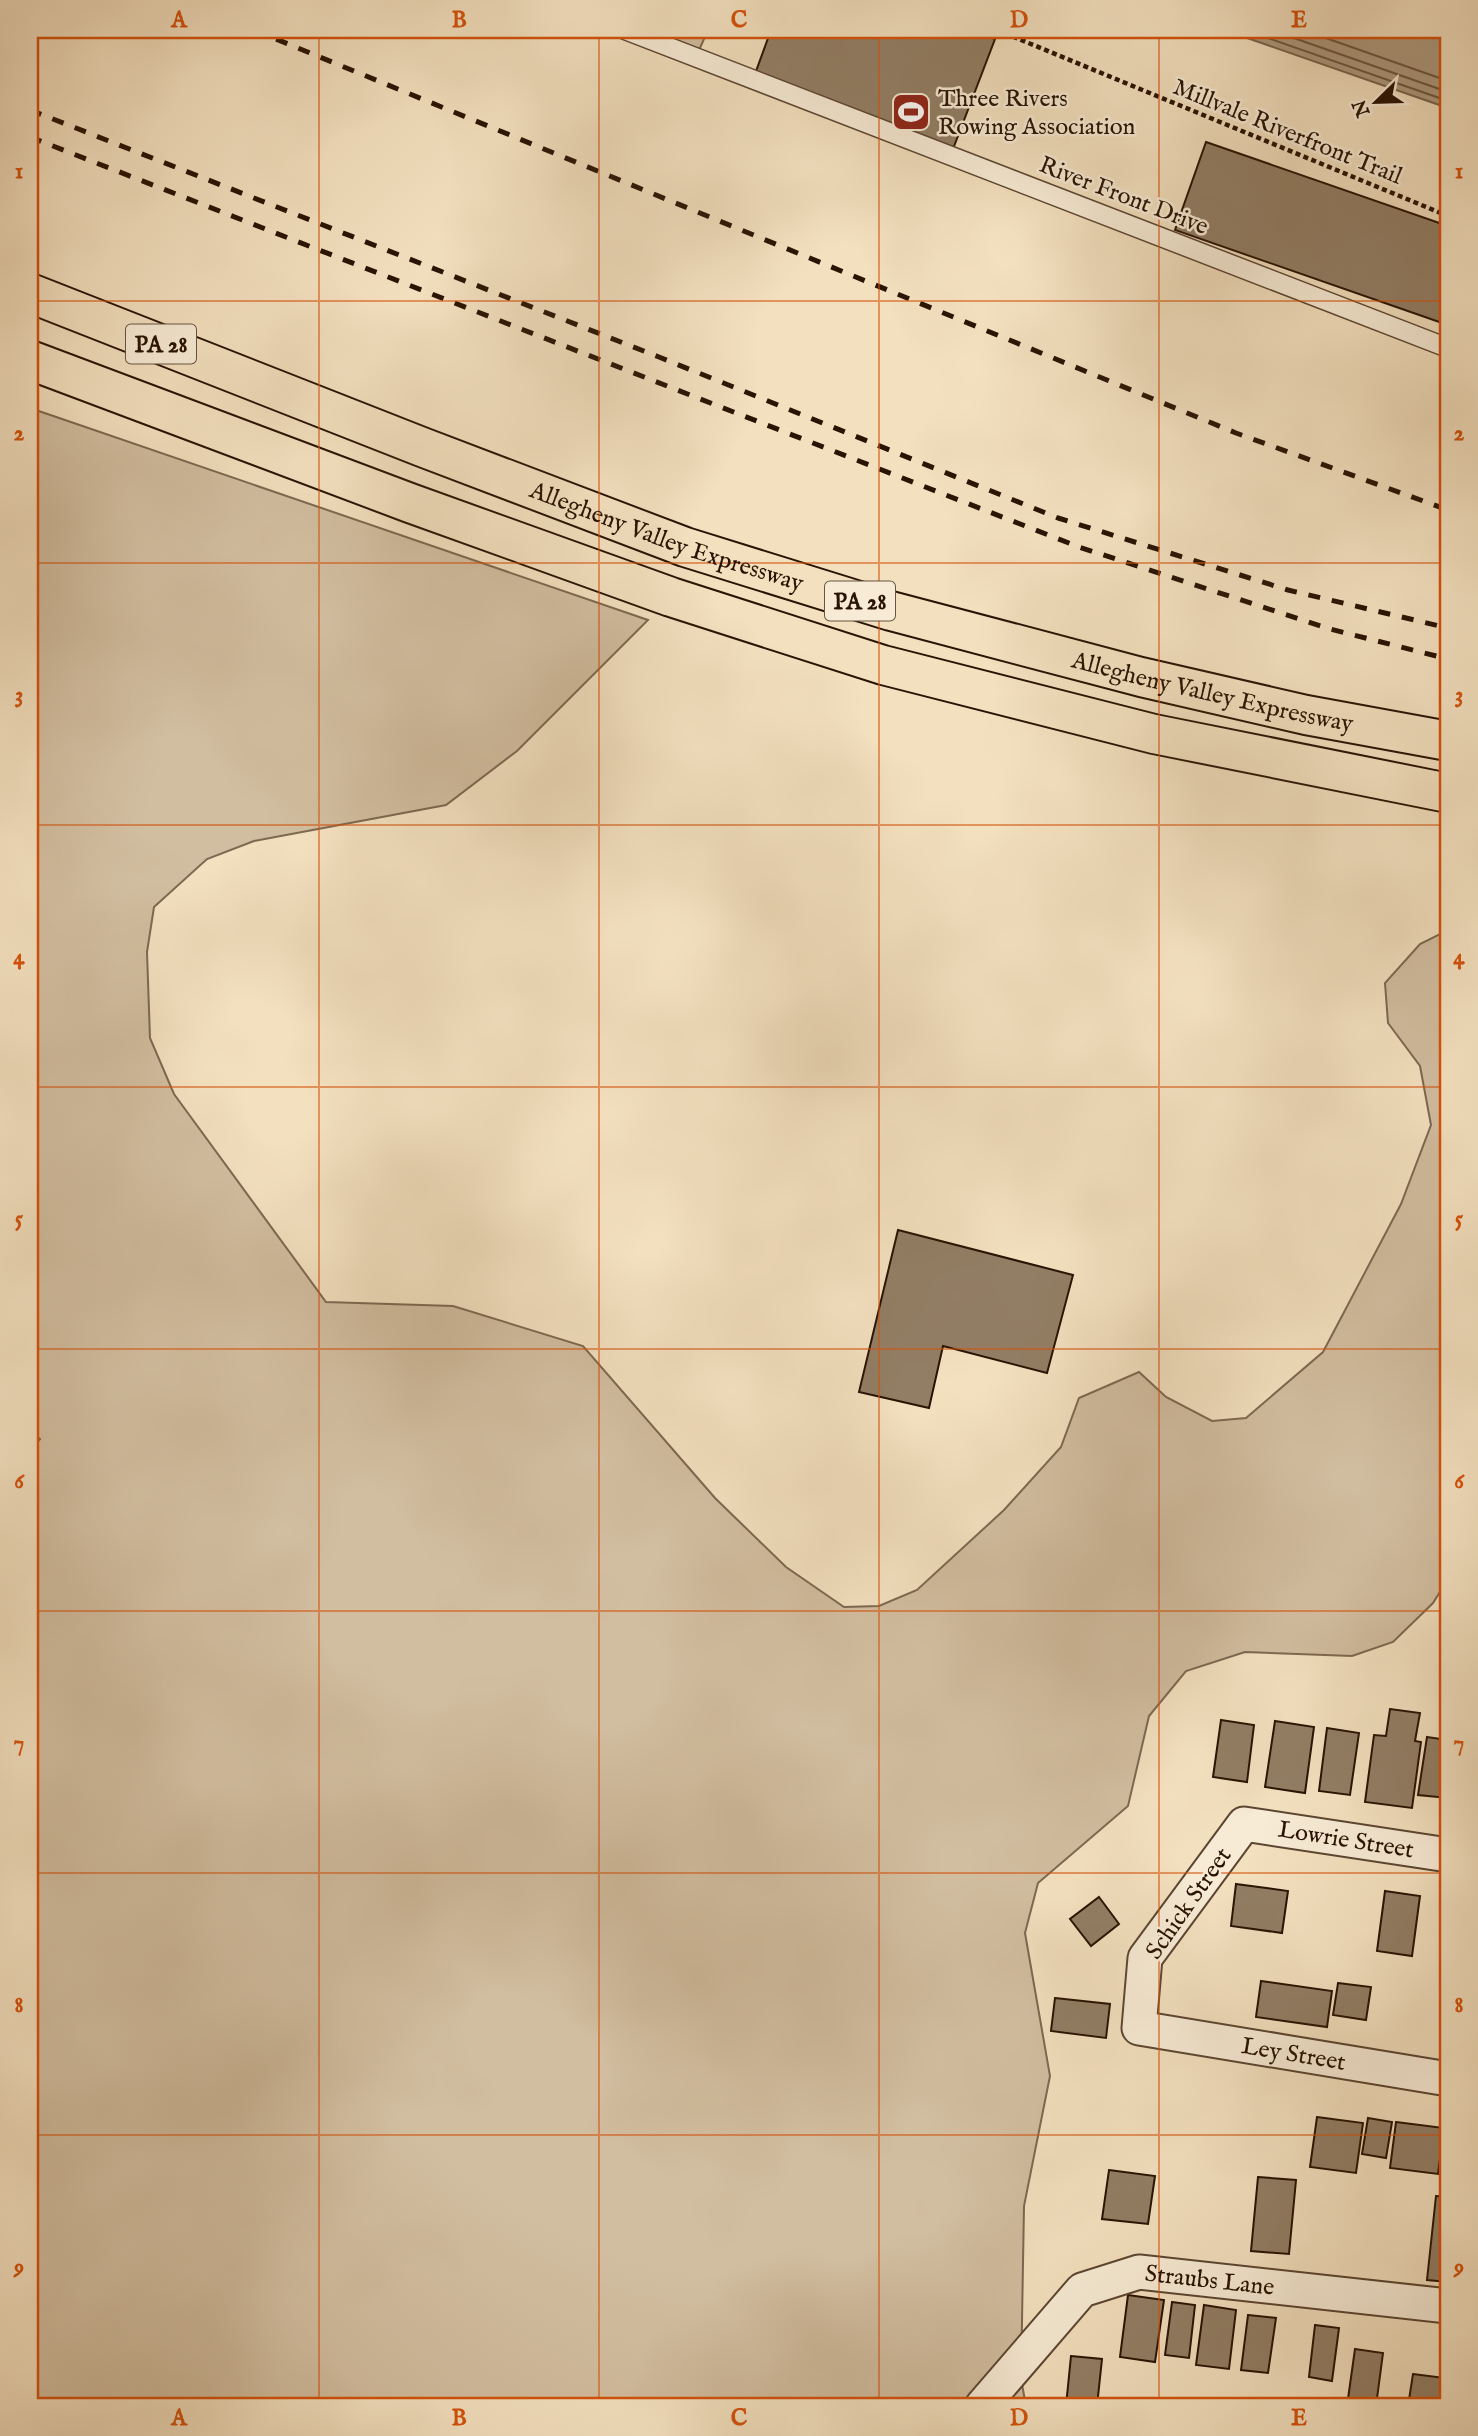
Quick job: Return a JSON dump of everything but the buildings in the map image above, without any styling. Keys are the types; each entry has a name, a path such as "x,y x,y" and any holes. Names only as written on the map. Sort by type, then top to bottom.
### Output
{"highway":[{"name":"Allegheny Valley Expressway","path":"30,293 685,547 891,611 1141,677 1306,715 1448,741"},
{"name":"Allegheny Valley Expressway","path":"30,360 671,597 883,666 1154,734 1448,793"}],"street":[{"name":"Lowrie Street","path":"1244,1824 1448,1855"},
{"name":"Schick Street","path":"1139,2028 1144,1958 1244,1824"},
{"name":"Ley Street","path":"1139,2028 1448,2079"},
{"name":"Straubs Lane","path":"982,2406 1082,2290 1139,2272 1448,2306"}],"lane":[{"name":"River Front Drive","path":"625,30 667,37 1448,348"}],"path":[{"name":"Millvale Riverfront Trail","path":"997,30 1448,216"}],"shaded area":[{"path":"621,30 708,30 696,57"},
{"path":"30,408 648,620 517,751 446,805 254,841 207,859 154,907 147,952 150,1038 174,1094 326,1302 453,1306 583,1346 715,1498 786,1567 844,1607 879,1606 917,1590 1004,1510 1061,1447 1079,1398 1139,1372 1166,1397 1212,1421 1246,1418 1323,1352 1401,1204 1431,1125 1420,1066 1388,1023 1385,983 1420,944 1448,930 1448,1579 1433,1603 1393,1642 1352,1656 1245,1652 1186,1671 1149,1716 1128,1806 1038,1883 1025,1933 1050,2076 1024,2206 1021,2379 1026,2406 30,2406 30,1451 40,1439 30,1430"}],"water":[{"path":"1225,30 1448,30 1448,108 1227,31"}],"railway":[{"path":"254,30 1236,433 1448,510"},
{"path":"30,110 659,357 1058,518 1288,590 1448,628"},
{"path":"30,137 1079,547 1330,629 1448,659"}],"place":[{"name":"Three Rivers Rowing Association","path":"911,112"}]}
